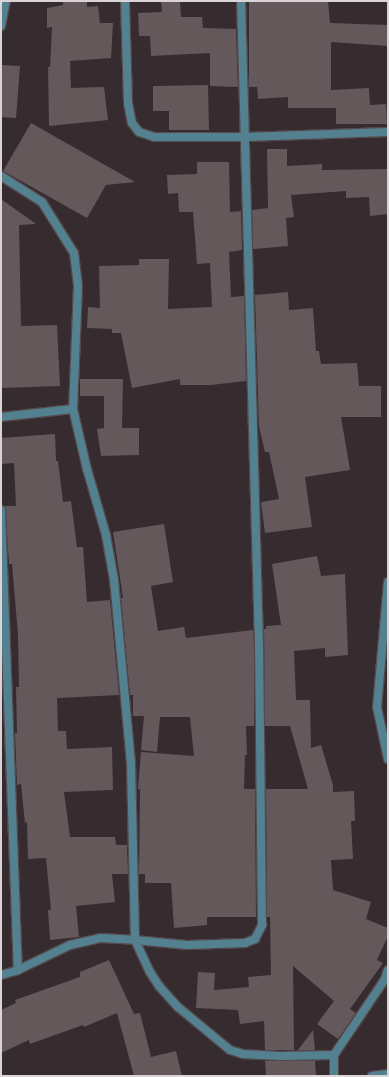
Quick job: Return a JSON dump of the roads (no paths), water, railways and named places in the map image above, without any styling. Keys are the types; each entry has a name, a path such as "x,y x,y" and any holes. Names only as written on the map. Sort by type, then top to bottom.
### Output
{"street":[{"path":"1,26 6,1"},
{"path":"124,1 128,103 132,123 139,132 154,137 245,137 388,132"},
{"path":"1,975 18,970 70,945 100,938 187,945 245,943 255,939 262,925 259,644 241,1"},
{"path":"1,176 42,202 74,253 78,286 73,409 87,469 106,535 114,580 131,763 135,940 150,972 159,986 178,1007 230,1050 242,1054 280,1056 334,1054"},
{"path":"1,417 73,409"},
{"path":"1,510 18,970"},
{"path":"388,582 377,708 388,759"},
{"path":"334,1076 334,1054 385,979 388,970"},
{"path":"372,1076 388,1074"}]}
